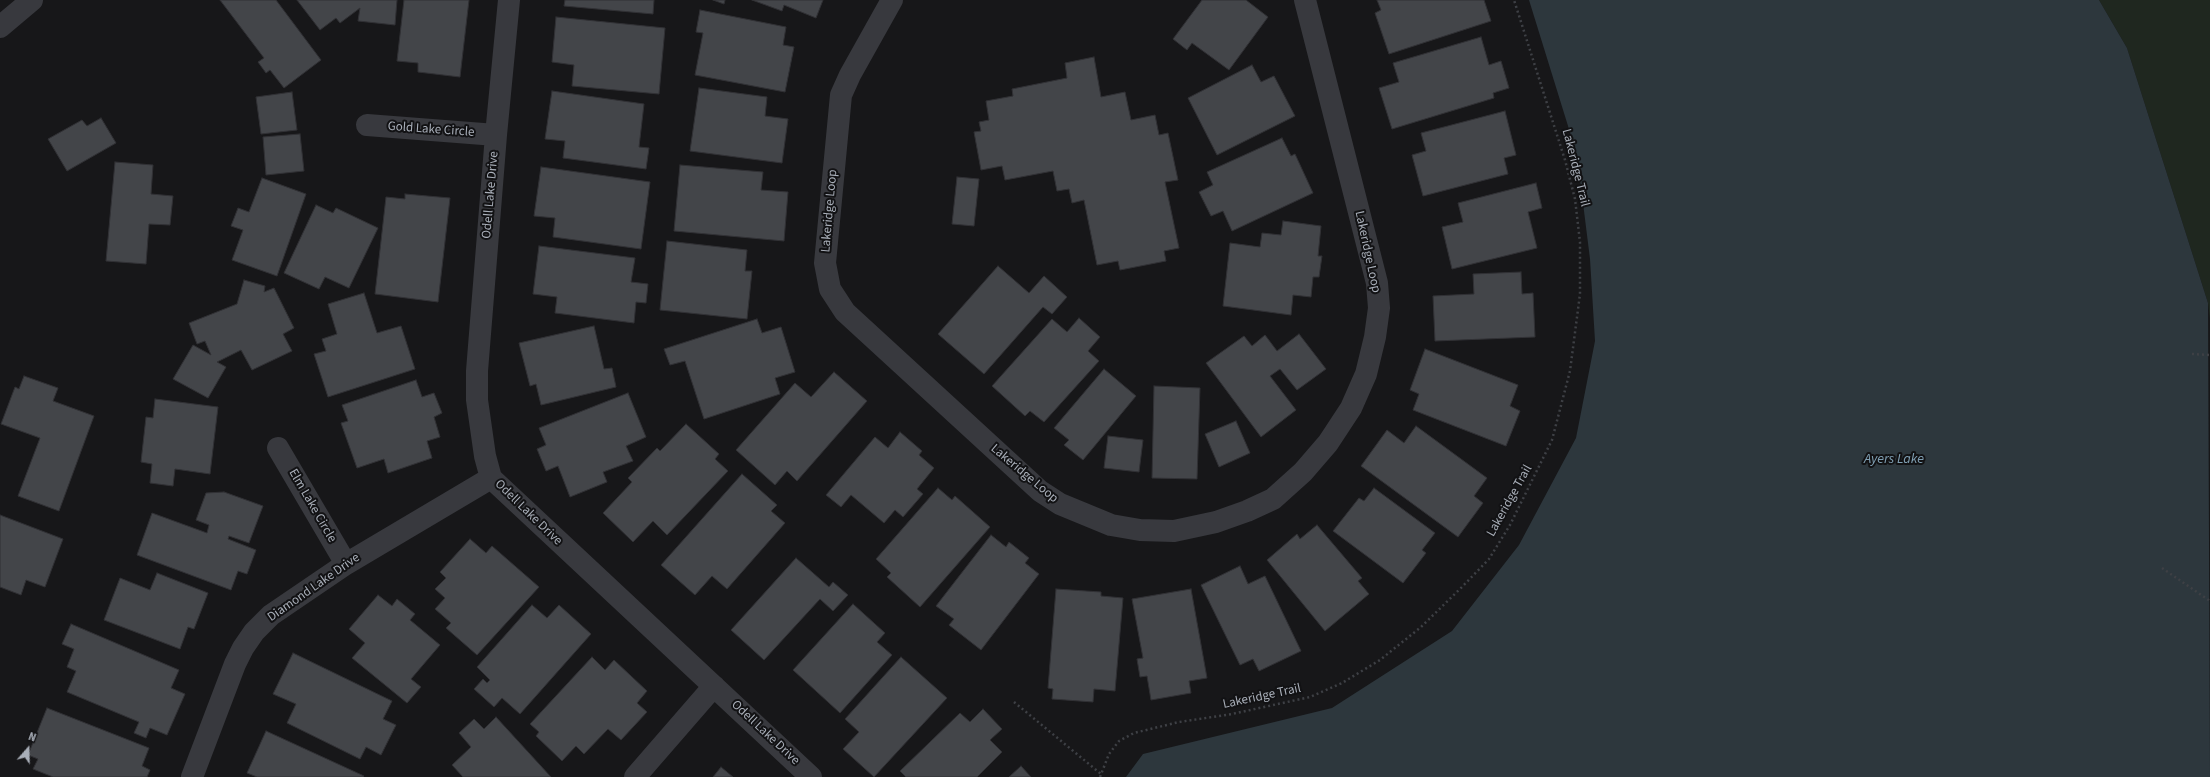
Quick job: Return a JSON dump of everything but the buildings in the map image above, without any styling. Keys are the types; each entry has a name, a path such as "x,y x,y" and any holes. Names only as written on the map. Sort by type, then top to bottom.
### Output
{"street":[{"path":"0,27 32,0"},
{"name":"Odell Lake Drive","path":"509,0 496,135 477,378 477,400 481,435 491,478 811,777"},
{"name":"Lakeridge Loop","path":"892,0 850,75 841,95 825,263 830,289 845,312 1040,491 1060,504 1111,525 1140,530 1174,531 1216,522 1247,511 1273,498 1303,472 1328,443 1351,408 1366,374 1375,337 1379,308 1377,283 1305,0"},
{"name":"Gold Lake Circle","path":"367,125 496,135"},
{"name":"Elm Lake Circle","path":"278,448 346,564"},
{"name":"Diamond Lake Drive","path":"192,777 235,664 250,637 271,615 346,564 491,478"},
{"path":"635,777 714,686"}],"path":[{"name":"Lakeridge Trail","path":"1100,775 1109,754 1119,741 1134,733 1179,722 1246,712 1310,697 1342,683 1380,660 1421,627 1489,559 1510,525 1552,440 1570,371 1580,294 1580,242 1575,199 1565,160 1514,0"},
{"path":"2192,354 2210,355"},
{"path":"2162,568 2210,601"},
{"path":"1014,702 1100,775"}],"shaded area":[{"path":"2099,0 2210,0 2210,319 2208,303 2127,48"}],"water":[{"name":"Ayers Lake","path":"1529,0 2099,0 2127,48 2208,303 2210,777 1126,777 1143,754 1332,708 1452,631 1519,545 1576,438 1595,341 1590,259 1577,155"}]}
